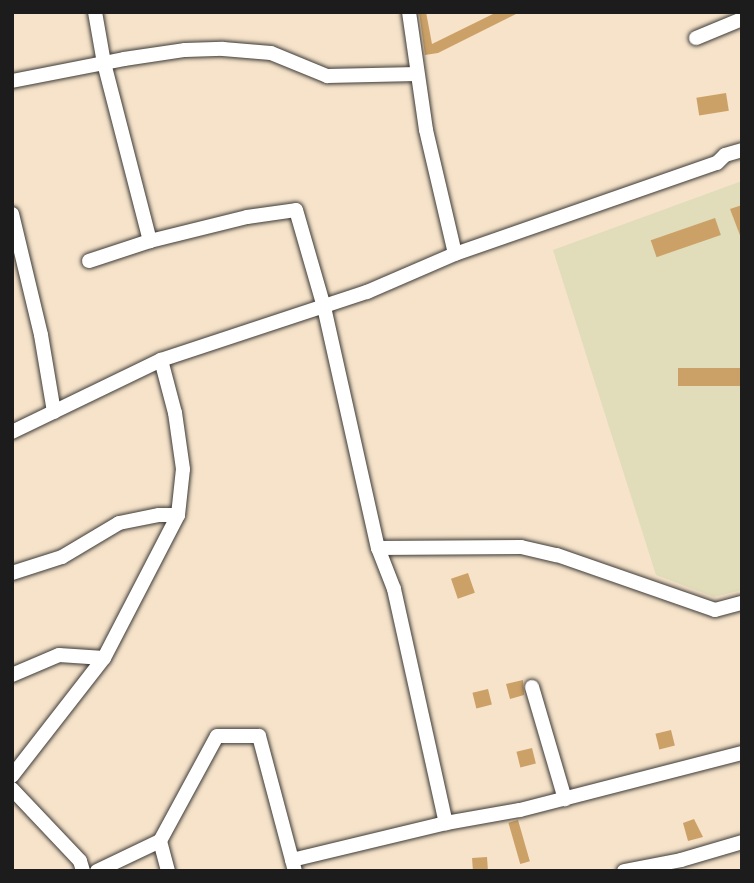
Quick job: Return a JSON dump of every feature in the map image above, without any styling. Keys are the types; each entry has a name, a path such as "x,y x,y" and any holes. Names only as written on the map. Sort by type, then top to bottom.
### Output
{"street":[{"path":"95,12 104,63 150,241"},
{"path":"409,12 425,130 455,254"},
{"path":"696,38 742,19"},
{"path":"12,81 185,50 223,49 271,53 327,76 417,74"},
{"path":"12,432 161,360 407,278 455,254 717,163 725,155 742,150"},
{"path":"89,261 150,241 247,217 296,210 324,307 378,548 394,589 446,823"},
{"path":"12,214 41,335 54,412"},
{"path":"12,776 104,658 178,515 183,469 175,413 161,360"},
{"path":"12,573 62,557 119,523 159,515 178,515"},
{"path":"378,548 522,547 557,555 715,610 742,603"},
{"path":"12,675 59,655 104,658"},
{"path":"532,687 565,799"},
{"path":"97,871 160,841 217,736 259,736 293,865 446,823 565,799 742,753"},
{"path":"12,789 80,861 83,871"},
{"path":"160,841 168,871"},
{"path":"624,871 681,860 742,842"}],"shaded area":[{"path":"742,181 742,590 714,597 656,575 553,250"}],"building":[{"path":"419,12 426,12 432,44 497,12 520,12 438,53 425,55"},
{"path":"726,93 729,111 699,115 696,98"},
{"path":"742,205 742,238 741,238 730,209"},
{"path":"715,218 721,235 657,257 651,240"},
{"path":"678,368 742,368 742,386 678,386"},
{"path":"468,573 475,593 458,599 451,579"},
{"path":"523,680 524,695 510,699 506,684"},
{"path":"488,689 492,705 476,708 472,693"},
{"path":"671,730 675,746 659,749 655,734"},
{"path":"532,748 536,764 520,767 516,752"},
{"path":"694,819 703,837 688,841 683,823"},
{"path":"518,820 530,861 520,864 508,823"},
{"path":"487,857 488,871 473,871 472,858"}]}
